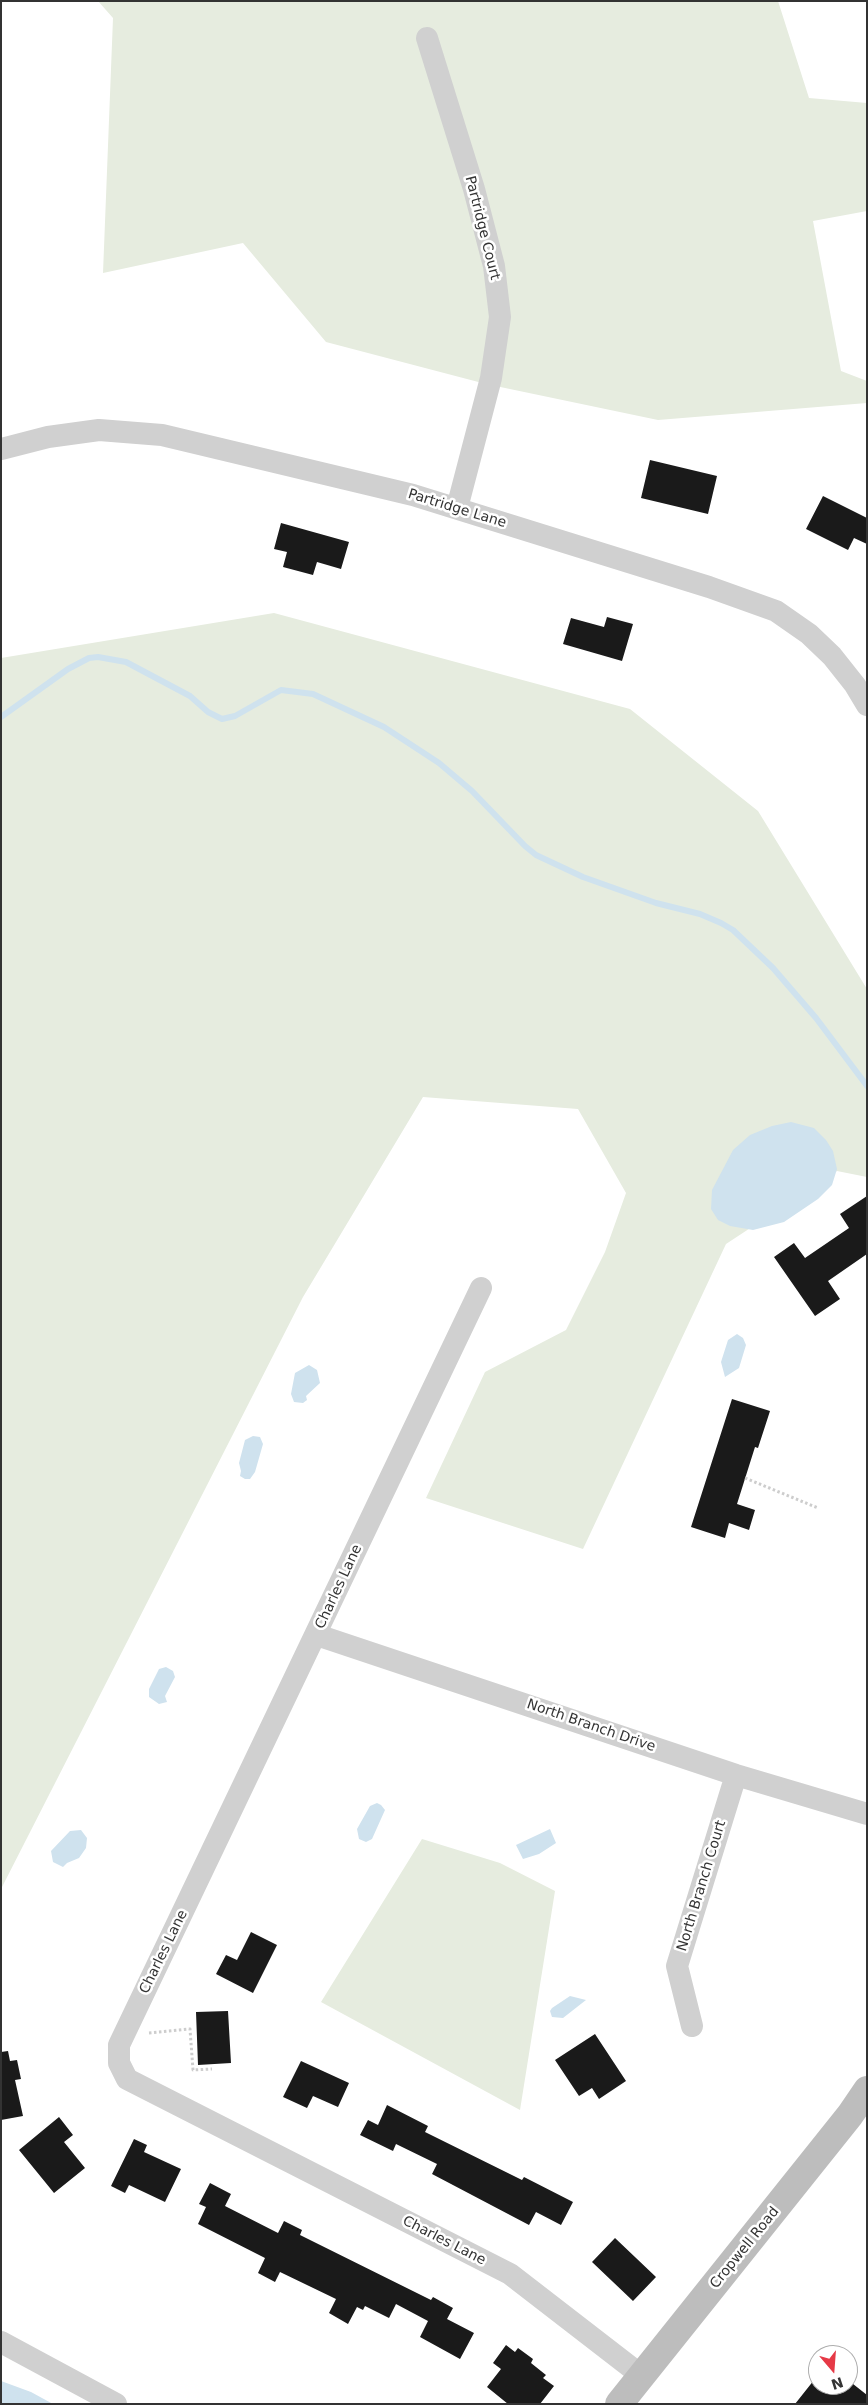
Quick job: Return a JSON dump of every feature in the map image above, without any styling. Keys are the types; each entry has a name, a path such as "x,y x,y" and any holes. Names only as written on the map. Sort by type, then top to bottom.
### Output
{"street":[{"name":"Partridge Court","path":"427,38 474,189 494,266 500,317 492,378 457,508"},
{"name":"Partridge Lane","path":"1,449 48,437 99,430 162,435 412,495 457,508 709,587 776,611 810,634 832,656 855,685 867,705"},
{"name":"Charles Lane","path":"481,1288 317,1635 119,2045 119,2063 127,2080 510,2274 642,2376"},
{"name":"North Branch Drive","path":"317,1635 736,1775 867,1814"},
{"name":"North Branch Court","path":"692,2026 677,1966 736,1775"},
{"name":"Cropwell Road","path":"619,2404 850,2115 867,2090"},
{"path":"1,2342 116,2404"}],"path":[{"path":"745,1478 818,1508"},
{"path":"146,2033 190,2029 193,2070 212,2069"}],"shaded area":[{"path":"98,1 778,1 809,98 867,103 867,211 813,221 841,371 867,381 867,403 658,420 486,384 326,342 243,243 103,273 113,18"},
{"path":"274,613 630,709 758,811 867,989 867,1177 837,1171 726,1244 583,1549 426,1498 485,1372 566,1330 605,1252 626,1193 578,1109 423,1097 303,1297 1,1889 1,658"},
{"path":"422,1839 500,1863 555,1891 520,2110 321,2002"}],"water":[{"path":"791,1122 814,1128 826,1140 833,1151 837,1169 832,1185 818,1199 784,1222 753,1230 730,1226 718,1220 711,1209 712,1190 733,1150 750,1135 772,1126"},
{"path":"737,1334 743,1338 746,1345 739,1368 725,1377 721,1362 728,1340"},
{"path":"309,1365 317,1370 320,1383 306,1396 307,1400 303,1403 294,1402 291,1394 295,1373"},
{"path":"253,1436 260,1437 263,1444 255,1472 250,1479 245,1479 240,1476 239,1463 245,1440"},
{"path":"166,1667 173,1671 175,1677 165,1696 167,1702 159,1704 149,1697 149,1689 159,1669"},
{"path":"377,1803 385,1810 372,1839 366,1842 359,1839 357,1829 370,1806"},
{"path":"550,1829 556,1843 539,1854 523,1859 516,1845"},
{"path":"81,1830 87,1838 86,1848 79,1858 67,1863 63,1867 53,1862 51,1851 70,1831"},
{"path":"570,1996 586,2000 563,2018 552,2017 550,2011 552,2008"},
{"path":"1,2381 31,2392 53,2404 1,2404"}],"building":[{"path":"650,460 717,476 708,514 641,498"},
{"path":"823,496 867,518 867,544 854,538 848,550 806,529"},
{"path":"281,523 349,542 341,569 317,562 313,575 283,567 287,552 274,549"},
{"path":"607,617 633,624 622,661 563,644 571,618 604,627"},
{"path":"867,1196 867,1254 828,1281 840,1299 815,1316 774,1257 794,1243 805,1258 849,1228 840,1214"},
{"path":"732,1399 770,1411 758,1448 755,1447 737,1504 755,1510 749,1530 729,1523 725,1538 691,1527"},
{"path":"251,1932 277,1945 253,1993 216,1974 226,1955 237,1960"},
{"path":"228,2011 231,2063 198,2065 196,2012"},
{"path":"595,2034 626,2081 599,2099 592,2088 579,2096 555,2060"},
{"path":"8,2051 10,2061 17,2060 21,2079 15,2080 23,2116 1,2120 1,2052"},
{"path":"301,2061 349,2083 338,2107 313,2096 307,2108 283,2097"},
{"path":"387,2105 428,2126 425,2132 522,2180 524,2177 573,2202 561,2225 536,2212 529,2225 432,2174 437,2164 396,2144 393,2151 360,2135 368,2120 378,2125"},
{"path":"59,2117 73,2135 64,2142 85,2168 54,2193 19,2150"},
{"path":"134,2139 147,2145 144,2152 181,2169 165,2202 129,2185 125,2193 111,2186"},
{"path":"210,2183 231,2194 225,2206 278,2233 284,2221 302,2230 300,2235 431,2300 433,2297 453,2308 447,2319 474,2333 460,2359 420,2337 428,2321 396,2304 389,2318 365,2306 363,2310 357,2307 348,2324 329,2313 336,2299 280,2272 275,2282 258,2273 265,2258 198,2224 206,2207 199,2204"},
{"path":"615,2238 656,2277 633,2301 592,2262"},
{"path":"506,2345 515,2352 518,2348 533,2359 531,2363 546,2375 543,2378 554,2386 540,2404 508,2404 487,2387 501,2369 493,2363"},
{"path":"808,2388 808,2395 858,2395 858,2388 867,2395 867,2404 795,2404"}],"waterway":[{"path":"1,717 68,669 89,658 98,657 126,662 190,696 208,712 222,719 235,716 281,690 313,694 384,727 439,763 472,791 536,855 583,877 656,903 700,914 733,930 773,968 816,1018 867,1086"}]}
